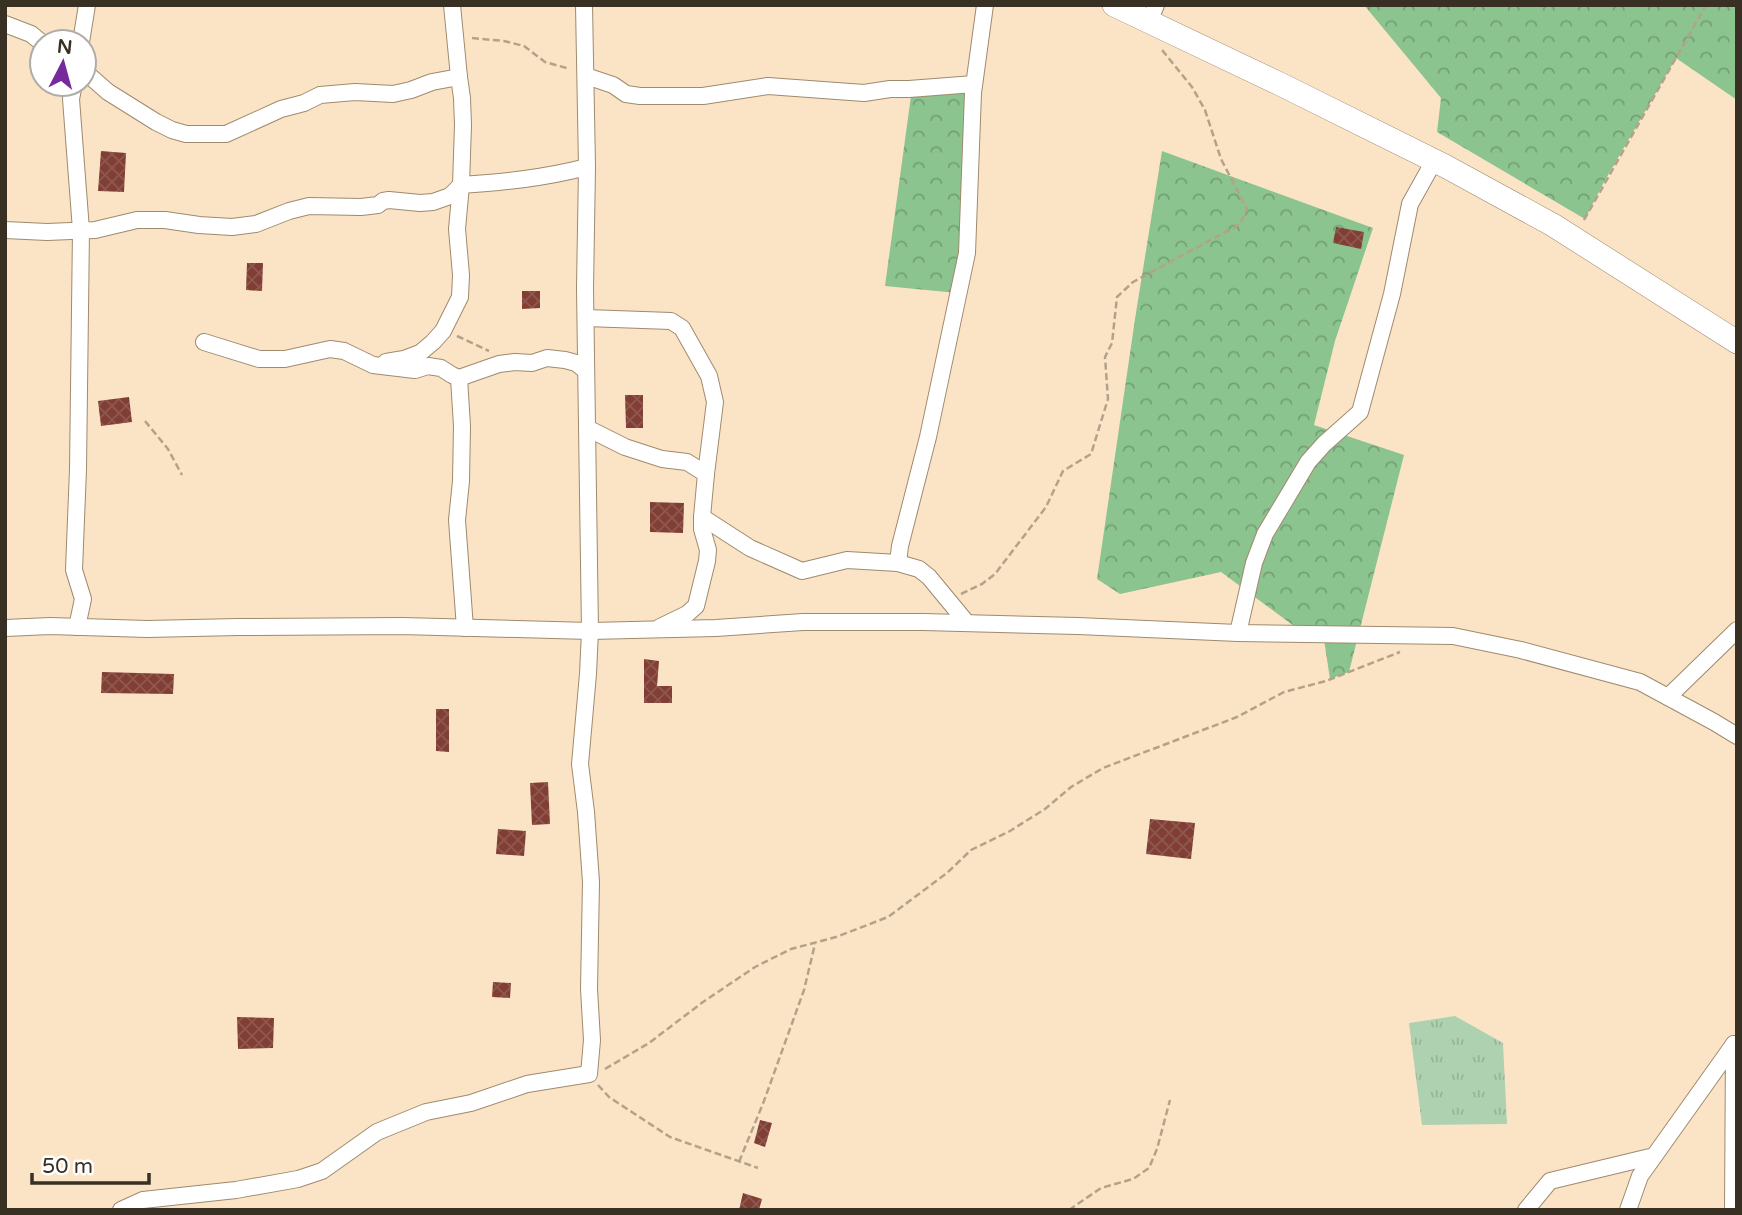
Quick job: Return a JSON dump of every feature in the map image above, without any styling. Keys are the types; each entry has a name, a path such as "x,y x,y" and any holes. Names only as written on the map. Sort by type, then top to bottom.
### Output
{"street":[{"path":"83,28 87,5"},
{"path":"377,366 420,353 443,331 460,298 457,229 461,186 462,111 452,5"},
{"path":"121,1210 143,1200 236,1190 298,1179 322,1171 377,1132 426,1112 471,1103 527,1084 589,1074 592,1040 589,989 591,882 580,764 590,631 584,5"},
{"path":"898,563 967,253 974,84 985,5"},
{"path":"1114,5 1153,13 1282,85 1434,160 1570,236 1737,342"},
{"path":"5,24 28,33"},
{"path":"586,76 613,85 626,94 640,96 703,96 768,86 864,93 974,84"},
{"path":"98,83 172,130 186,134 226,134 320,95 355,92 393,94 459,77"},
{"path":"71,98 81,230 74,570 83,599 76,627"},
{"path":"1238,633 1254,563 1265,534 1308,462 1360,412 1392,294 1410,204 1434,160"},
{"path":"5,230 81,230 111,227 137,220 232,227 256,224 309,206 361,207 378,205 389,200 433,202 450,196 461,186 542,178 587,167"},
{"path":"586,318 671,321 682,328 709,376 715,402 702,516 702,529 708,550 707,561 696,606 687,614 656,630"},
{"path":"204,342 259,359 285,359 330,349 344,351 377,366 415,370 428,366 441,368 459,378 486,368 515,362 532,363 547,358 565,359 586,371"},
{"path":"459,378 463,426 457,520 465,628"},
{"path":"587,428 625,447 662,459 687,462 706,474"},
{"path":"702,516 750,548 802,571 847,560 898,563 919,569 929,577 967,623"},
{"path":"5,628 402,626 590,631 803,622 967,623 1238,633 1453,636 1521,650 1640,682 1737,736"},
{"path":"1668,697 1737,630"},
{"path":"1628,1210 1640,1176 1735,1041"},
{"path":"1733,1210 1735,1041"},
{"path":"1526,1210 1550,1181 1654,1156"}],"path":[{"path":"1570,236 1585,219 1706,5"},
{"path":"455,34 524,46 545,62 586,76"},
{"path":"948,599 982,584 995,574 1046,507 1063,471 1091,454 1108,399 1105,358 1112,342 1117,298 1133,282 1240,224 1247,209 1222,159 1205,110 1192,87 1157,44"},
{"path":"443,331 515,362"},
{"path":"145,421 168,449 182,475"},
{"path":"589,1074 595,1075 649,1043 755,967 791,949 836,937 888,917 947,873 971,850 1045,810 1071,787 1103,768 1237,717 1284,692 1326,681 1409,650"},
{"path":"739,1162 804,990 815,943"},
{"path":"589,1074 610,1097 670,1138 758,1168"},
{"path":"1069,1210 1101,1188 1133,1179 1149,1168 1170,1100"}],"green space":[{"path":"1364,5 1737,5 1737,100 1676,58 1585,219 1437,132 1441,98"},
{"path":"972,93 957,293 885,286 911,96"},
{"path":"1162,151 1373,228 1335,341 1314,425 1404,455 1349,672 1330,679 1323,633 1302,632 1221,572 1120,594 1097,579"},
{"path":"1455,1016 1503,1043 1507,1124 1422,1125 1409,1023"}],"building":[{"path":"101,151 126,153 124,192 98,191"},
{"path":"1336,227 1364,232 1361,249 1333,243"},
{"path":"247,263 263,263 262,291 246,290"},
{"path":"522,291 540,291 540,308 522,309"},
{"path":"625,395 643,395 643,428 626,428"},
{"path":"129,397 132,422 101,426 98,401"},
{"path":"650,502 684,503 683,533 650,532"},
{"path":"644,659 659,661 657,686 672,686 672,703 644,703"},
{"path":"102,672 174,674 173,694 101,693"},
{"path":"436,709 449,709 449,752 436,751"},
{"path":"548,782 550,824 532,825 530,783"},
{"path":"1150,819 1195,823 1191,859 1146,854"},
{"path":"498,829 526,831 524,856 496,854"},
{"path":"493,982 511,983 510,998 492,997"},
{"path":"237,1017 274,1018 273,1048 238,1049"},
{"path":"760,1120 772,1123 765,1147 754,1143"},
{"path":"743,1193 762,1199 759,1210 739,1210"}]}
